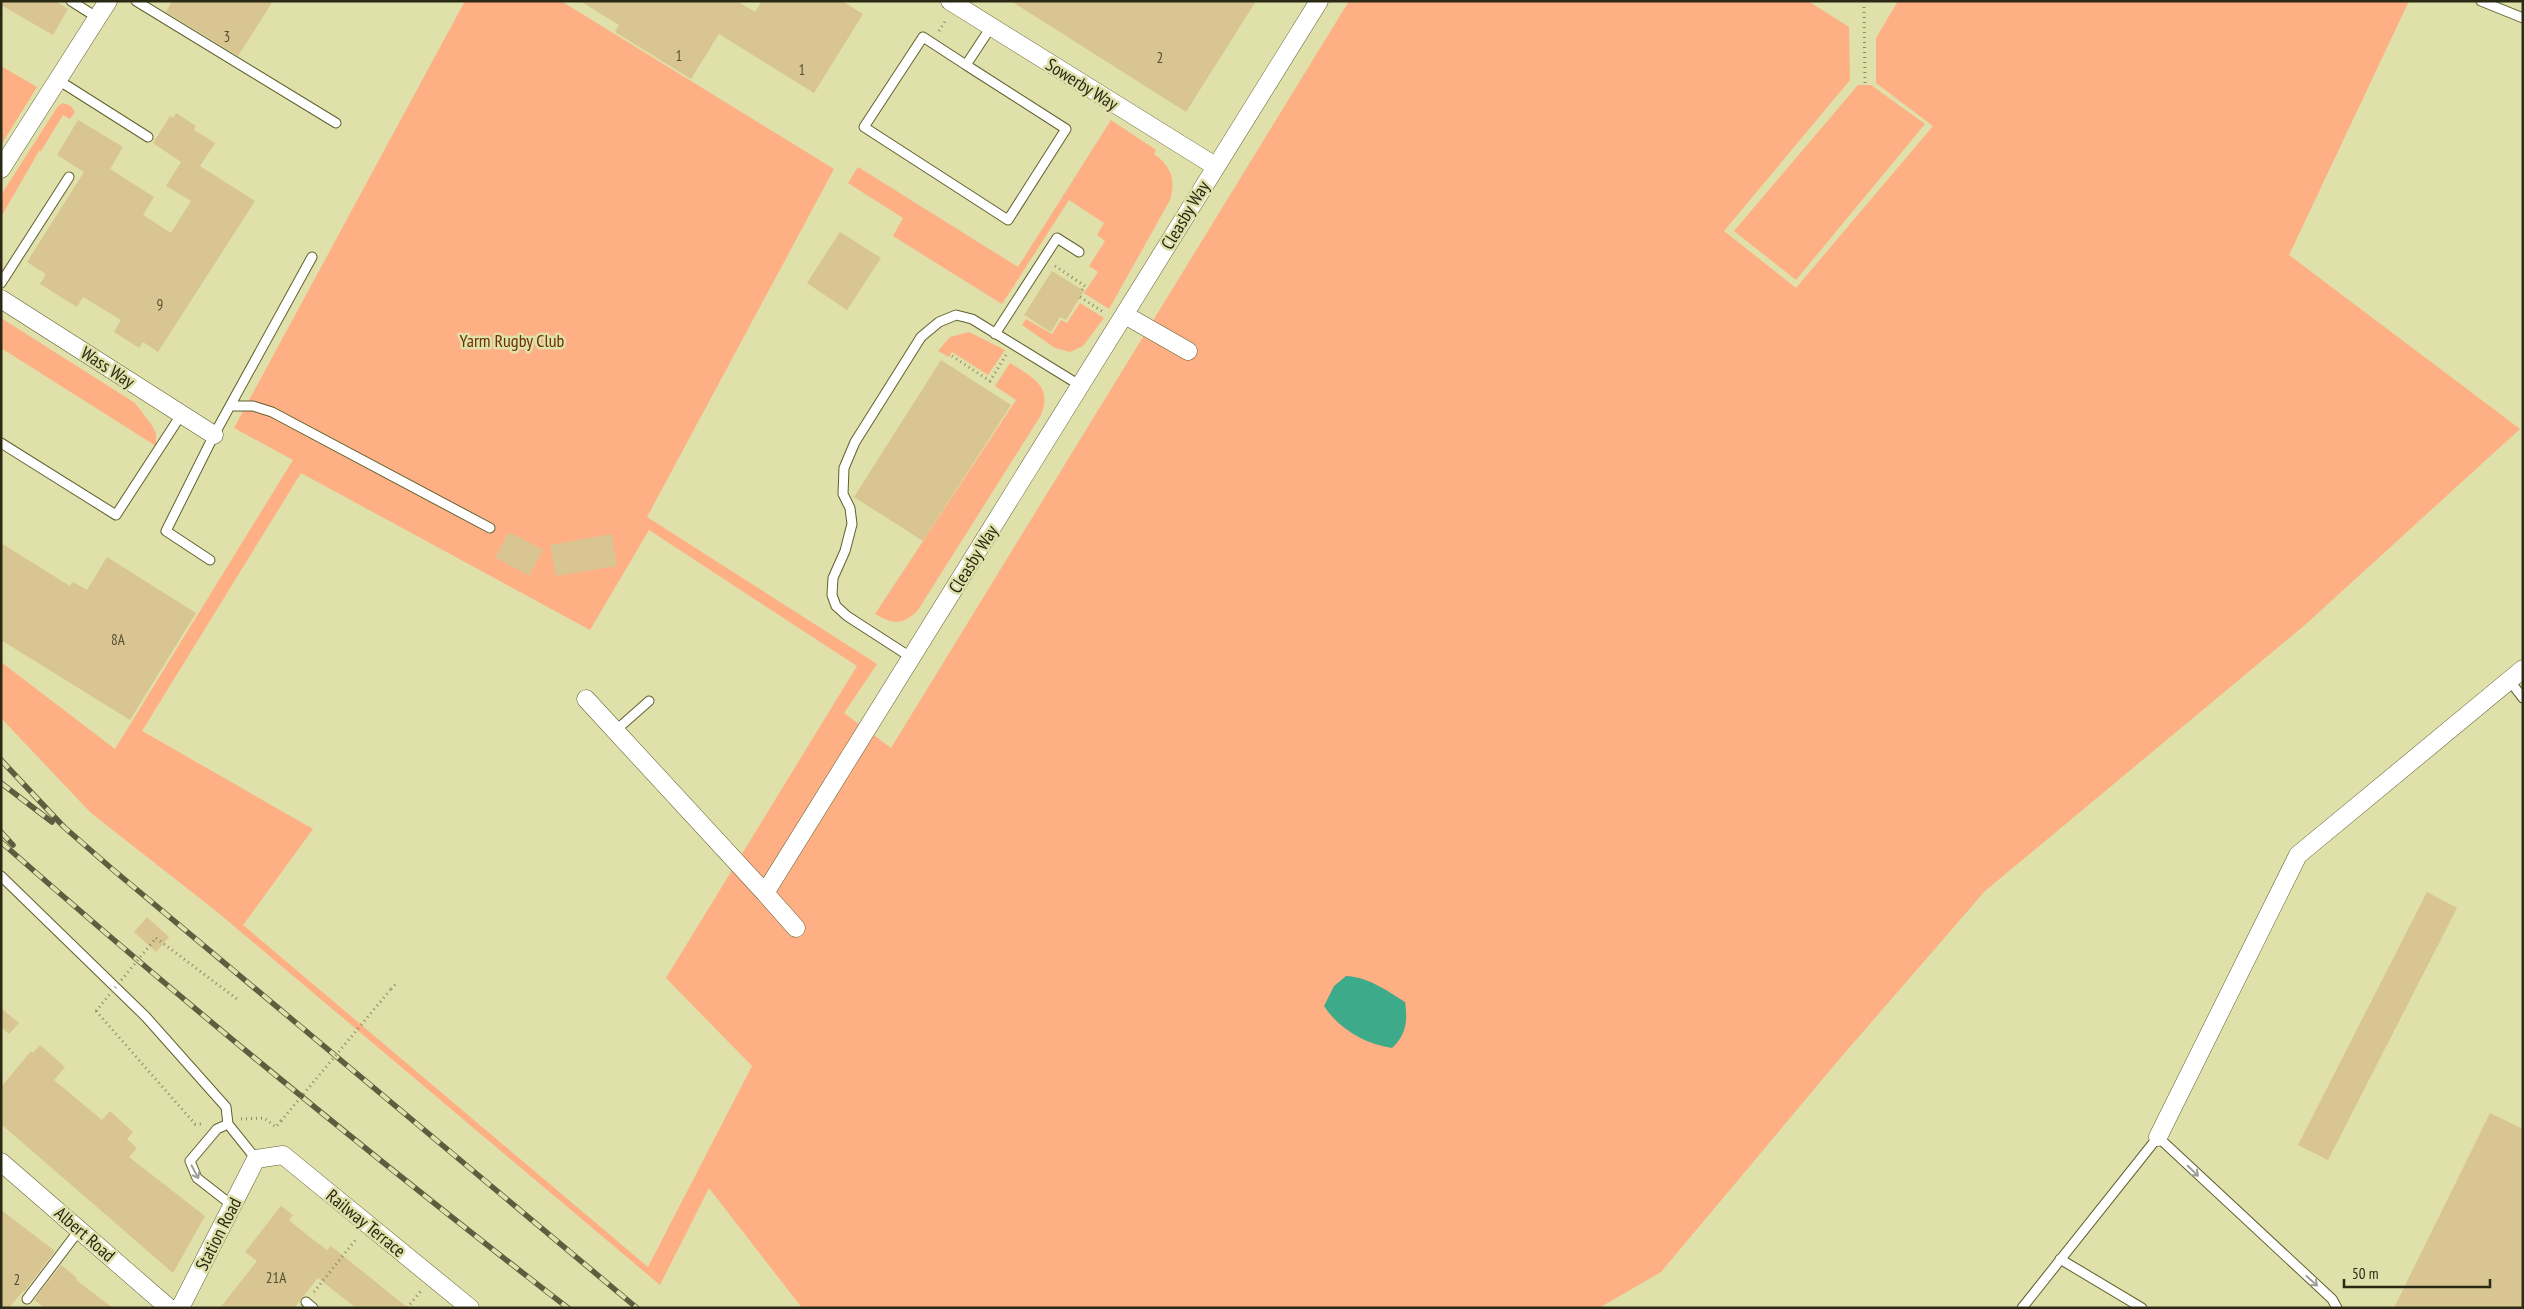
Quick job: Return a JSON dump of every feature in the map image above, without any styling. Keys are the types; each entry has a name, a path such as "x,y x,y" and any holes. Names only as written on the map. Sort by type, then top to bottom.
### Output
{"street":[{"path":"1,169 108,1"},
{"name":"Cleasby Way","path":"764,893 1080,386 1117,316 1215,166 1319,1"},
{"name":"Sowerby Way","path":"952,3 1215,166"},
{"name":"Wass Way","path":"1,299 214,435"},
{"path":"1117,316 1188,351"},
{"path":"2158,1137 2298,855 2523,668"},
{"path":"586,699 796,928"},
{"name":"Railway Terrace","path":"256,1159 283,1155 470,1308"},
{"name":"Station Road","path":"180,1308 256,1159"},
{"name":"Albert Road","path":"1,1162 169,1308"}],"lane":[{"path":"71,1 98,18"},
{"path":"136,1 336,123"},
{"path":"2481,1 2523,18"},
{"path":"966,65 991,27"},
{"path":"923,37 966,65 1066,129 1008,220 864,128 923,37"},
{"path":"58,80 148,137"},
{"path":"1,283 69,177"},
{"path":"995,334 1057,238 1079,252"},
{"path":"210,560 166,530 214,435 312,257"},
{"path":"912,658 847,616 836,606 832,595 833,578 845,551 852,524 850,508 844,494 844,468 855,442 921,337 939,322 956,316 972,319 1080,386"},
{"path":"231,406 253,406 272,412 490,528"},
{"path":"1,443 116,515 181,415"},
{"path":"2508,680 2523,698"},
{"path":"615,731 649,701"},
{"path":"1,876 146,1017 226,1107 228,1121 256,1159"},
{"path":"228,1121 217,1129 190,1161 197,1178 232,1206"},
{"path":"2022,1308 2158,1137 2332,1299 2337,1308"},
{"path":"26,1299 80,1229"},
{"path":"2060,1258 2142,1308"}],"path":[{"path":"932,42 952,3"},
{"path":"1864,7 1865,85"},
{"path":"1050,263 1085,286 1082,290"},
{"path":"1080,298 1117,316"},
{"path":"952,356 990,380 1013,345"},
{"path":"192,1120 96,1011 156,938 237,999"},
{"path":"228,1121 264,1118 276,1128 396,984"},
{"path":"309,1305 368,1224"}],"green space":[{"name":"Yarm Rugby Club","path":"465,1 561,1 834,169 647,517 877,664 844,713 891,748 1349,1 1808,1 1849,27 1850,80 1724,231 1796,288 1933,126 1876,83 1876,38 1898,1 2409,1 2289,255 2520,429 2306,624 1985,891 1836,1063 1661,1272 1599,1308 802,1308 709,1188 660,1285 216,911 91,813 1,718 1,662 115,749 293,460 234,428","holes":["301,473 590,630 649,530 857,666 666,978 752,1066 648,1267 243,925 313,829 142,731"]},
{"path":"1,66 37,87 1,145"},
{"path":"1858,85 1871,85 1925,124 1796,280 1734,231"},
{"path":"63,103 71,106 75,112 70,119 63,115 41,151 39,151 1,217 1,195 58,106"},
{"path":"1111,120 1156,150 1154,154 1165,163 1171,174 1172,192 1170,200 1109,309 1084,293 1098,272 1089,266 1105,241 1097,235 1104,223 1069,200 1002,304 893,236 903,218 848,183 858,167 1018,267"},
{"path":"1080,303 1104,318 1083,346 1070,352 1055,348 1022,325 1026,319 1052,334 1061,320 1067,323"},
{"path":"1,318 135,403 156,433 156,446 1,348"},
{"path":"969,332 1005,350 988,375 952,352 949,357 938,351 950,337"},
{"path":"1010,363 1033,378 1042,389 1044,405 1041,415 918,610 907,619 897,622 887,620 875,614 1016,400 995,386"}],"shaded area":[{"path":"1346,976 1369,982 1405,1002 1405,1027 1397,1043 1392,1048 1372,1043 1354,1034 1337,1022 1324,1006 1334,986"}],"building":[{"path":"1,1 55,1 68,9 53,35 1,5"},
{"path":"172,1 273,1 238,56 166,12"},
{"path":"580,1 737,1 755,12 762,1 842,1 863,14 814,93 719,34 691,79 615,32 619,25"},
{"path":"1011,1 1256,1 1186,112"},
{"path":"176,113 196,126 194,130 215,143 200,166 255,201 158,352 143,342 139,348 114,332 121,320 83,297 77,307 40,284 46,274 27,262 84,172 57,155 78,120 123,147 110,169 154,197 143,215 171,233 191,201 166,186 181,162 153,143 170,116 173,118"},
{"path":"840,232 881,258 847,310 807,283"},
{"path":"1052,271 1084,291 1066,320 1060,317 1051,332 1024,315"},
{"path":"941,360 1011,405 923,541 854,497"},
{"path":"509,532 543,550 529,576 495,557"},
{"path":"612,534 617,566 556,576 550,545"},
{"path":"1,543 70,586 73,582 87,590 107,557 196,613 130,720 1,640"},
{"path":"2427,892 2457,908 2328,1160 2298,1145"},
{"path":"147,917 169,937 156,952 134,932"},
{"path":"1,1008 19,1023 9,1034 1,1027"},
{"path":"40,1045 65,1067 54,1080 102,1120 110,1111 133,1132 127,1139 137,1148 129,1157 205,1216 173,1273 1,1124 1,1087 31,1051 33,1053"},
{"path":"2490,1113 2523,1129 2523,1308 2394,1308"},
{"path":"281,1206 293,1215 289,1220 307,1235 327,1250 331,1246 408,1308 356,1308 318,1278 294,1308 220,1308 257,1261 245,1252"},
{"path":"1,1210 55,1251 24,1292 9,1308 1,1308"},
{"path":"61,1265 77,1278 76,1280 113,1308 45,1308 34,1300"}],"railway":[{"path":"1,760 64,827 111,868 637,1308"},
{"path":"1,783 52,822"},
{"path":"1,832 13,845"},
{"path":"1,842 281,1080 423,1195 568,1308"}]}
